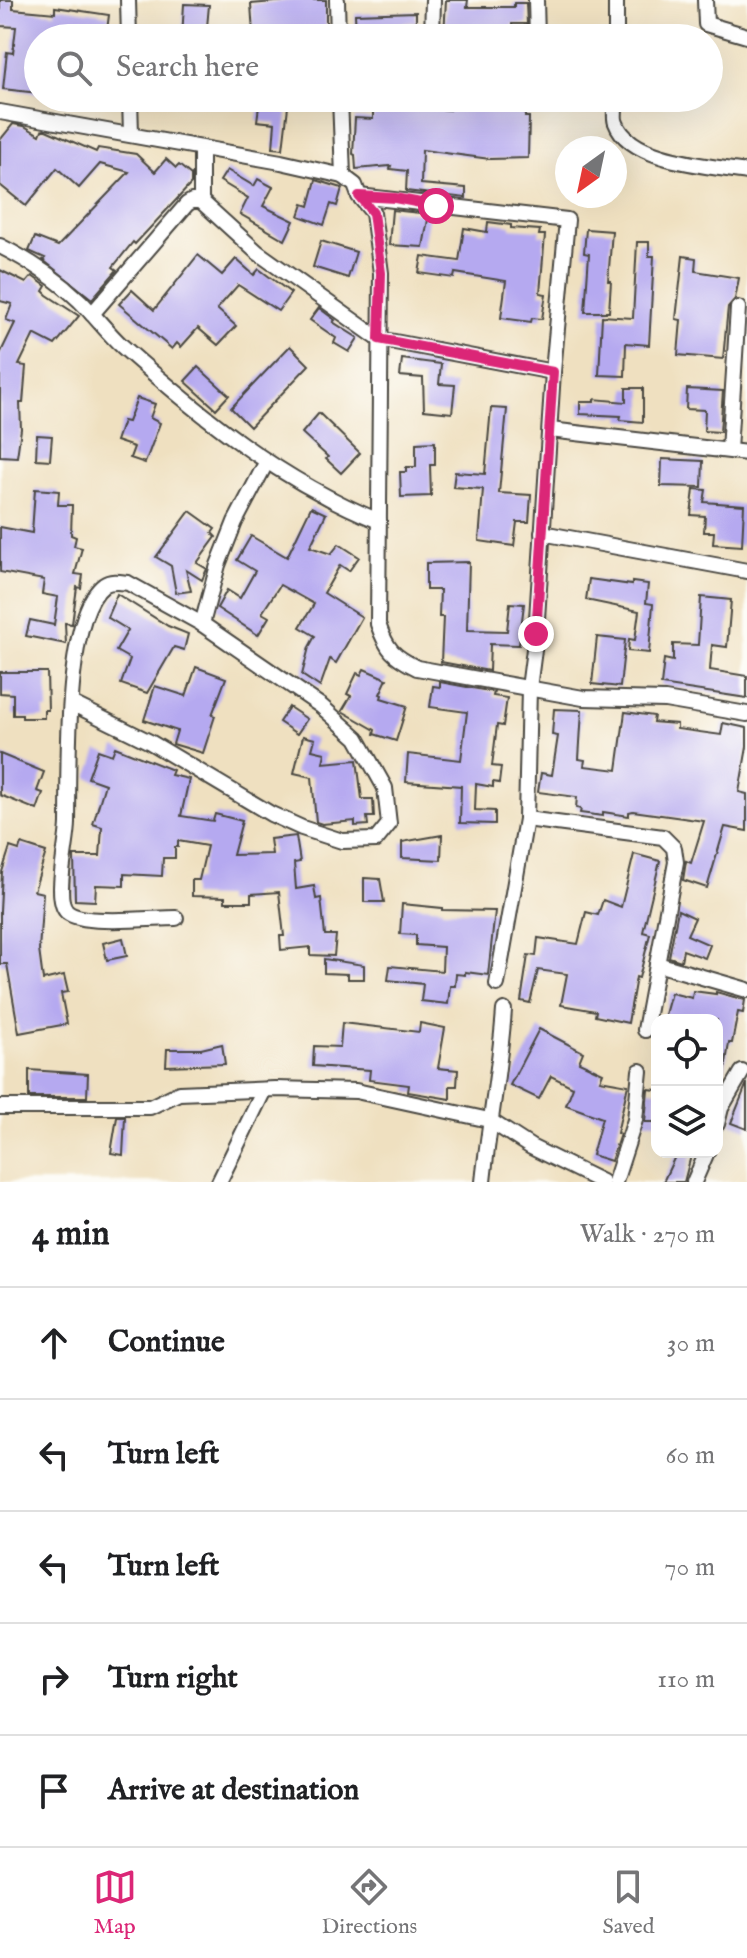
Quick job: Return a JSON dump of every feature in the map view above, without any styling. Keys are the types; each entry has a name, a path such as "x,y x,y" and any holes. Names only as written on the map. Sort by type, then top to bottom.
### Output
{"street":[{"path":"111,0 128,1 129,24"},
{"path":"337,0 338,24"},
{"path":"432,24 433,0"},
{"path":"536,0 537,24"},
{"path":"616,0 616,24"},
{"path":"705,0 706,24"},
{"path":"723,29 747,36"},
{"path":"0,112 281,162 343,176 355,185 359,196 373,213 381,273 378,624 386,646 399,659 417,668 583,698 665,700 747,714"},
{"path":"130,112 131,134"},
{"path":"341,112 343,176"},
{"path":"616,112 616,123 633,147 663,157 747,172"},
{"path":"201,150 201,201"},
{"path":"359,196 567,220 553,372 536,634 529,688 526,819 497,984"},
{"path":"92,314 187,204 201,201 257,252 379,339 553,372"},
{"path":"0,246 78,299 114,338 206,419 266,463 348,508 379,521"},
{"path":"0,258 17,255"},
{"path":"729,450 738,308"},
{"path":"550,430 747,453"},
{"path":"202,624 218,565 266,463"},
{"path":"542,533 747,571"},
{"path":"71,703 150,742 271,814 342,841 376,840 389,824 385,788 357,738 321,706 202,624 128,583 116,581 105,584 86,617 75,658 71,703 68,830 60,901 68,913 84,919 176,918"},
{"path":"526,819 663,837 674,848 676,862 645,1030"},
{"path":"657,964 747,990"},
{"path":"483,1182 489,1120 500,1065 504,1010"},
{"path":"615,1182 635,1120 640,1071"},
{"path":"723,1105 742,1072"},
{"path":"219,1182 264,1090"},
{"path":"0,1107 150,1107 179,1093 356,1091 489,1120 531,1147 602,1182"},
{"path":"694,1182 704,1158"}],"building":[{"path":"0,0 13,0 13,9 55,13 55,7 109,15 108,24 24,24 24,91 3,89 7,52 13,53 16,27 0,26"},
{"path":"326,0 326,24 252,24 251,4"},
{"path":"446,0 468,0 467,7 514,7 514,3 526,3 527,24 445,24"},
{"path":"184,4 209,5 207,24 183,24"},
{"path":"416,12 416,22 356,24 355,14"},
{"path":"258,112 287,112 283,149 273,148 275,123 257,121"},
{"path":"373,112 525,112 525,117 529,117 528,158 490,159 422,150 421,184 466,188 466,198 406,191 407,171 390,169 391,166 356,169 353,154 355,118 373,119"},
{"path":"13,124 40,135 42,130 46,130 96,152 98,148 136,154 155,172 166,159 191,175 191,184 135,244 133,242 113,267 117,270 92,299 43,260 45,258 29,251 35,237 58,246 129,172 100,164 79,188 57,168 26,206 0,185 0,140"},
{"path":"227,170 254,186 258,179 273,187 263,206 294,221 285,240 240,214 248,198 220,181"},
{"path":"316,180 342,188 337,206 331,204 324,225 299,216 303,204 309,206"},
{"path":"392,210 429,214 423,247 389,245"},
{"path":"488,222 511,225 511,228 540,230 539,235 545,235 540,293 546,294 542,319 532,318 531,322 501,318 506,281 455,273 454,278 419,273 422,256 459,261 464,228 487,232"},
{"path":"586,229 612,231 609,312 585,312 589,254 584,253"},
{"path":"321,241 356,252 348,278 313,267"},
{"path":"637,242 649,242 649,256 654,256 649,345 626,343 625,376 599,375 602,316 633,318"},
{"path":"198,255 222,275 236,259 254,275 259,269 291,293 278,311 238,285 217,309 236,326 218,345 198,328 181,347 177,343 172,349 119,304 132,290 154,310"},
{"path":"683,256 696,258 695,271 739,278 735,299 728,307 723,359 678,355 681,320 676,319"},
{"path":"0,270 26,283 32,276 46,286 43,291 47,295 79,316 55,345 34,334 19,365 26,366 17,457 0,456 0,354 15,323 6,320 12,304 0,301"},
{"path":"319,308 335,320 333,322 358,338 349,352 334,343 336,338 310,320"},
{"path":"290,346 309,365 250,427 231,408"},
{"path":"402,359 441,364 439,384 455,385 452,413 424,410 423,378 400,376"},
{"path":"198,367 229,395 216,409 185,381"},
{"path":"626,388 643,388 643,422 620,420 621,416 580,414 580,402 594,402 594,399 626,402"},
{"path":"687,389 723,391 720,432 704,431 705,410 686,409"},
{"path":"137,398 155,404 150,418 160,423 145,463 130,458 134,447 116,441 123,421 128,422"},
{"path":"491,408 507,409 499,493 531,495 529,522 517,522 514,546 479,541 483,489 453,487 455,472 485,474"},
{"path":"319,413 360,453 341,473 302,433"},
{"path":"37,435 52,436 50,460 36,459"},
{"path":"435,442 435,465 430,465 431,496 401,497 400,472 406,472 406,467 416,467 416,443"},
{"path":"662,459 703,461 702,487 661,486"},
{"path":"35,489 59,491 58,505 72,505 71,535 76,537 74,546 82,548 75,574 83,575 81,588 77,587 72,624 65,623 66,644 26,636 30,620 54,625 58,597 42,594 44,580 0,572 0,527 32,533"},
{"path":"694,489 706,490 704,502 744,505 742,546 713,544 714,532 704,532 705,516 691,515"},
{"path":"311,507 326,514 310,547 331,554 339,544 359,557 349,571 340,565 324,593 362,617 336,663 330,659 320,687 302,675 315,636 300,627 314,604 280,585 262,613 269,617 258,635 217,608 227,590 240,598 255,571 237,560 251,536 287,557"},
{"path":"190,511 215,529 212,533 216,537 197,563 207,569 202,580 186,570 191,591 176,593 171,566 156,557"},
{"path":"469,562 467,630 507,631 510,603 524,604 519,645 490,644 489,671 441,662 443,617 439,617 440,590 426,590 426,563"},
{"path":"589,579 648,584 646,603 653,604 649,653 628,651 629,639 635,640 639,611 586,600"},
{"path":"117,594 168,626 188,634 184,650 174,647 147,693 121,684 130,659 116,651 128,630 107,617"},
{"path":"701,597 731,600 727,647 712,645 710,670 747,676 747,698 661,685 664,659 673,661 673,644 698,645"},
{"path":"597,637 625,640 620,687 592,684"},
{"path":"196,667 226,678 212,715 215,716 203,753 173,744 177,731 144,720 155,686 186,696"},
{"path":"364,669 387,679 381,698 407,706 396,741 374,734 375,730 342,711 351,696 347,694 357,673 361,675"},
{"path":"0,672 47,672 48,710 44,710 44,718 13,715 13,694 0,693"},
{"path":"440,682 494,692 493,696 507,698 503,726 497,725 492,766 501,767 499,783 493,782 493,787 476,784 475,810 495,811 495,824 460,823 461,786 406,782 408,754 461,760 467,712 430,707 433,686 440,687"},
{"path":"289,707 307,719 297,734 279,722"},
{"path":"554,709 582,710 579,759 585,760 584,766 617,770 625,712 654,716 653,722 677,724 677,729 721,735 723,723 747,728 739,792 747,794 747,831 725,827 707,888 683,880 686,861 691,863 704,821 633,811 629,812 629,816 603,812 603,816 580,813 581,809 576,808 577,797 538,792 541,773 552,775 558,736 552,735"},
{"path":"303,736 315,739 312,750 325,753 323,763 357,760 362,799 373,799 374,817 367,817 368,825 355,826 355,821 316,822 312,777 294,773"},
{"path":"115,747 173,770 171,775 189,779 181,816 213,821 215,814 242,821 233,855 272,854 270,839 296,836 300,862 294,863 296,889 314,886 316,899 321,898 325,935 336,935 334,956 310,955 310,947 281,950 280,936 284,936 279,892 251,894 251,902 225,902 225,897 192,896 192,880 199,880 207,846 178,841 175,858 163,858 162,876 124,874 124,886 96,885 95,901 75,900 74,856 100,856 102,827 93,824 105,784 88,778 98,750 112,755"},
{"path":"0,754 44,772 37,791 43,793 37,810 0,795"},
{"path":"442,835 441,860 402,858 402,842"},
{"path":"21,844 46,852 34,891 43,893 39,950 43,980 64,975 68,992 61,993 67,1024 19,1033 7,964 0,964 0,911 2,872 10,847 19,850"},
{"path":"634,854 660,861 643,932 650,934 639,978 636,977 628,1023 595,1016 596,1011 561,1005 567,974 538,970 530,1003 521,1001 528,955 536,956 538,938 578,944 586,912 598,915 603,900 621,907"},
{"path":"364,878 380,879 384,902 364,902"},
{"path":"402,904 442,910 495,911 488,975 456,974 455,986 450,986 448,1004 421,1001 423,984 388,980 390,966 442,971 443,947 416,945 416,935 400,934"},
{"path":"678,910 695,918 687,935 710,945 705,958 683,950 681,961 669,957"},
{"path":"123,938 127,956 107,960 103,943"},
{"path":"324,959 364,965 364,979 348,979 348,974 324,973"},
{"path":"693,991 716,992 745,1000 743,1013 738,1012 732,1043 729,1043 725,1070 723,1014 665,1014 671,993 692,998"},
{"path":"342,1023 419,1032 420,1023 445,1028 438,1068 458,1070 457,1086 450,1086 450,1099 408,1092 409,1085 369,1080 370,1070 313,1066 314,1046 340,1047"},
{"path":"539,1029 583,1052 579,1062 603,1073 600,1080 628,1085 617,1133 620,1134 611,1161 592,1155 602,1118 566,1105 573,1087 551,1076 539,1099 510,1085"},
{"path":"222,1044 225,1064 166,1066 167,1049 201,1049"},
{"path":"29,1070 88,1074 87,1097 29,1097"},
{"path":"747,1083 747,1129 731,1123"},
{"path":"648,1089 651,1089 651,1122 645,1122"},
{"path":"117,1117 125,1117 123,1155 111,1153"},
{"path":"674,1158 690,1158 684,1182 663,1182"}],"route":[{"path":"436,206 395,198 359,196 373,213 381,273 379,339 553,372 536,634"}]}
